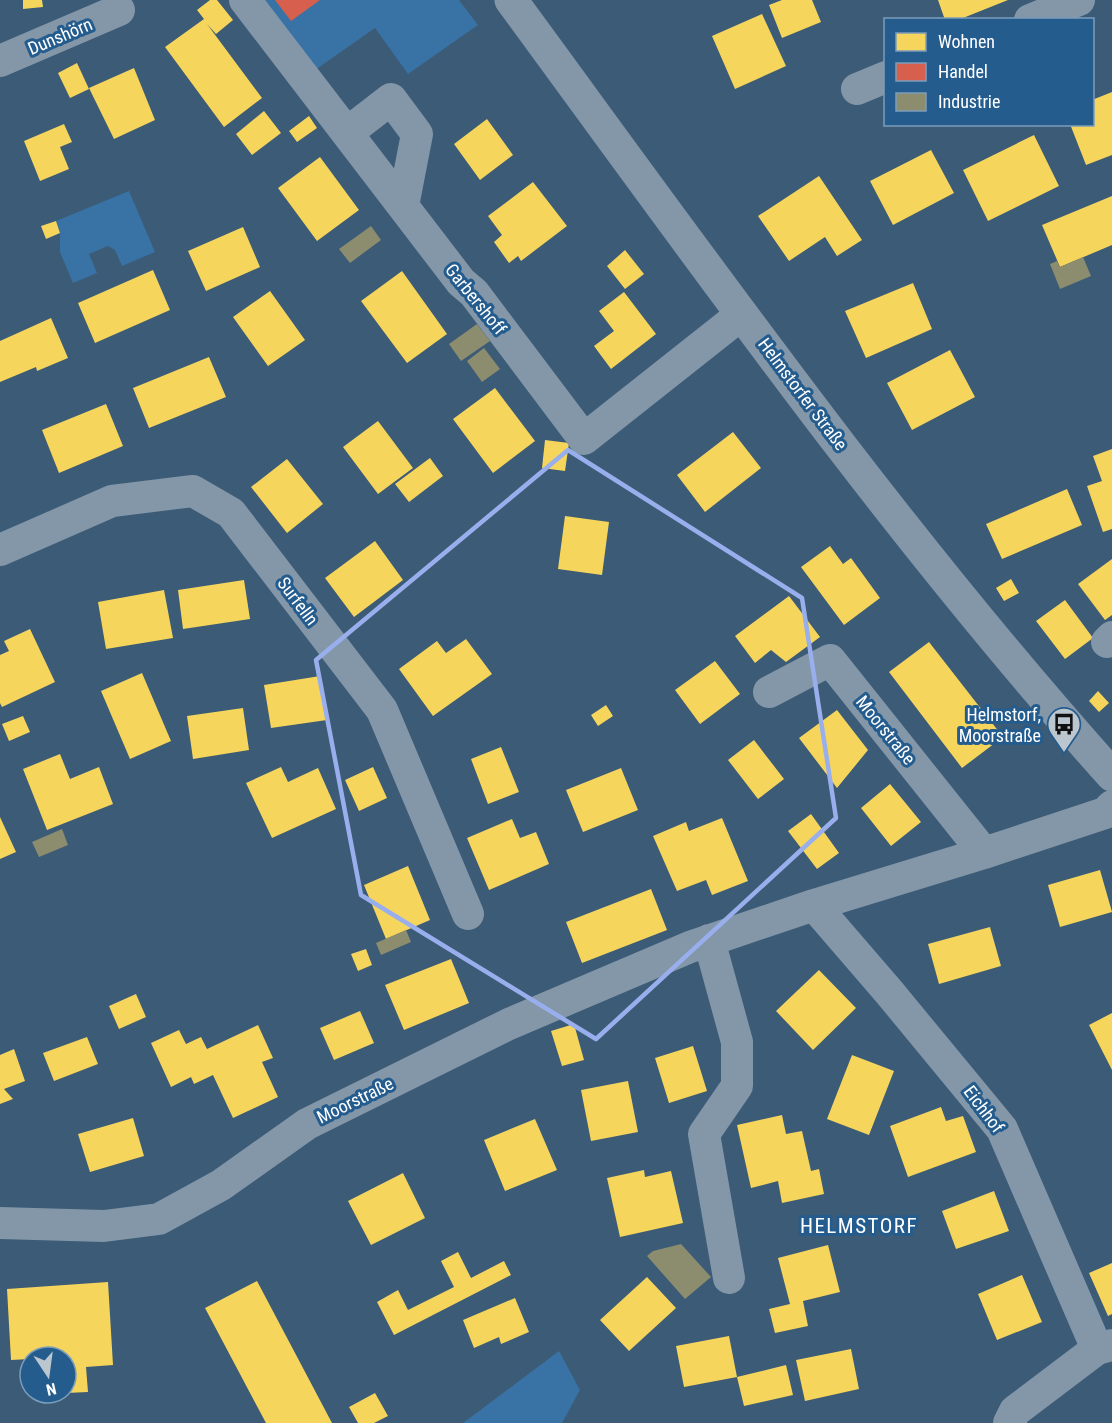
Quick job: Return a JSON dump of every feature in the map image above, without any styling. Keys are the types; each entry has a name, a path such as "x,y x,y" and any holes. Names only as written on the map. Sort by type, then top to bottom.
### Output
{"main road":[{"name":"Helmstorfer Straße","path":"512,0 742,314 929,559 1068,726 1112,775"}],"street":[{"name":"Garbershoff","path":"246,0 461,282 474,292 584,439 742,314"},
{"path":"1035,18 1079,0"},
{"name":"Dunshörn","path":"0,61 119,10"},
{"path":"857,89 884,77"},
{"path":"347,133 391,99 417,134 403,206"},
{"name":"Surfelln","path":"0,550 112,501 193,491 231,513 382,710 468,914"},
{"name":"Moorstraße","path":"769,692 830,660 984,854"},
{"name":"Moorstraße","path":"0,1223 104,1226 159,1219 221,1185 307,1124 509,1024 709,940 814,905 984,854 1105,813 1112,807"},
{"name":"Eichhof","path":"814,905 1002,1129 1104,1347"},
{"path":"709,940 737,1042 737,1086 704,1134 729,1278"},
{"path":"1009,1423 1015,1411 1104,1347"}],"highlighted area":[{"path":"568,450 802,598 836,818 596,1039 361,895 316,660"}],"shaded area":[{"path":"246,0 459,0 478,25 408,74 375,28 308,75"},
{"path":"129,191 155,252 122,266 115,250 108,246 89,254 97,273 73,283 60,252 60,233 56,221"},
{"path":"559,1351 580,1390 562,1423 463,1423"}],"building: Wohnen":[{"path":"23,0 42,0 43,7 23,9"},
{"path":"210,0 217,0 233,20 216,34 207,24 262,98 224,127 165,47 204,19 197,10"},
{"path":"782,0 812,0 821,22 782,38 769,5"},
{"path":"938,0 1008,0 963,18 944,18"},
{"path":"762,14 786,66 735,89 712,36"},
{"path":"77,63 89,89 70,98 58,73"},
{"path":"134,68 155,120 114,139 89,88"},
{"path":"1112,92 1112,155 1086,165 1071,126 1094,126 1094,99"},
{"path":"264,111 281,133 252,155 236,134"},
{"path":"309,116 317,128 297,142 289,131"},
{"path":"487,119 513,155 480,180 454,144"},
{"path":"64,124 72,142 60,147 69,169 40,181 24,141"},
{"path":"1034,135 1059,186 988,221 963,170"},
{"path":"931,150 954,193 893,225 870,181"},
{"path":"320,157 359,210 317,241 278,188"},
{"path":"819,176 862,240 837,256 825,237 789,261 758,216"},
{"path":"533,182 567,226 521,261 518,256 509,263 494,242 502,235 488,216"},
{"path":"1112,196 1112,245 1060,267 1042,225"},
{"path":"56,221 60,233 46,239 41,226"},
{"path":"243,227 260,267 206,291 188,251"},
{"path":"625,250 644,274 625,289 607,266"},
{"path":"153,270 170,310 95,343 78,303"},
{"path":"402,271 447,334 407,363 361,301"},
{"path":"913,283 932,329 866,358 845,311"},
{"path":"270,291 305,340 268,366 233,317"},
{"path":"624,292 656,334 611,369 594,346 614,331 599,311"},
{"path":"51,318 68,358 37,371 36,367 0,382 0,341"},
{"path":"950,350 975,397 912,430 887,383"},
{"path":"209,357 226,397 149,428 133,388"},
{"path":"495,388 535,441 493,473 453,419"},
{"path":"106,404 123,446 59,473 42,430"},
{"path":"378,421 413,468 378,494 343,447"},
{"path":"733,432 761,468 705,512 677,475"},
{"path":"545,440 569,443 565,471 542,468"},
{"path":"1112,449 1112,529 1103,532 1087,486 1102,481 1093,456"},
{"path":"430,458 443,476 409,502 395,484"},
{"path":"287,459 323,504 287,533 251,487"},
{"path":"1067,489 1082,525 1002,559 986,524"},
{"path":"565,516 609,522 602,575 558,569"},
{"path":"375,541 403,580 354,617 325,578"},
{"path":"830,546 843,564 851,558 880,598 844,625 801,567"},
{"path":"1112,559 1112,615 1105,620 1078,584"},
{"path":"1011,579 1019,593 1004,601 996,588"},
{"path":"244,580 250,619 183,629 178,590"},
{"path":"164,590 173,638 106,649 98,602"},
{"path":"789,596 820,637 786,662 771,650 755,663 735,636"},
{"path":"1065,600 1093,638 1065,659 1036,621"},
{"path":"30,629 55,682 2,707 0,703 0,655 9,651 4,641"},
{"path":"466,639 492,674 433,716 399,669 437,641 446,653"},
{"path":"929,642 1003,737 962,768 889,672"},
{"path":"715,661 740,694 700,724 675,690"},
{"path":"142,673 171,741 130,759 101,691"},
{"path":"320,676 327,720 271,728 264,685"},
{"path":"1098,691 1109,703 1099,712 1089,701"},
{"path":"606,705 613,716 598,726 591,715"},
{"path":"243,708 249,750 193,759 187,716"},
{"path":"837,710 868,750 837,788 799,738"},
{"path":"23,716 30,732 9,741 2,724"},
{"path":"754,740 784,779 758,799 728,760"},
{"path":"501,747 519,792 488,804 471,759"},
{"path":"60,754 70,779 99,767 113,804 47,830 23,769"},
{"path":"281,767 288,782 318,768 336,809 272,838 246,783"},
{"path":"373,767 387,798 359,811 345,780"},
{"path":"621,768 638,810 583,832 566,790"},
{"path":"890,784 921,822 891,846 861,808"},
{"path":"811,814 839,853 817,869 788,831"},
{"path":"0,817 16,852 0,859"},
{"path":"722,818 748,881 712,895 706,880 677,891 653,836 686,822 689,831"},
{"path":"512,819 520,838 536,832 549,864 489,890 467,838"},
{"path":"408,866 430,920 386,939 364,885"},
{"path":"1100,870 1112,912 1060,927 1048,885"},
{"path":"651,889 667,930 582,963 566,922"},
{"path":"990,927 1001,966 939,984 928,944"},
{"path":"366,949 372,965 358,971 351,954"},
{"path":"451,959 469,1003 404,1030 385,985"},
{"path":"819,970 856,1008 813,1050 776,1011"},
{"path":"136,994 146,1017 119,1029 109,1006"},
{"path":"360,1011 374,1043 334,1060 320,1028"},
{"path":"1112,1013 1112,1070 1089,1025"},
{"path":"574,1024 584,1060 562,1066 551,1031"},
{"path":"258,1025 273,1058 262,1062 278,1097 233,1118 213,1075 194,1084 191,1077 171,1087 151,1043 179,1030 186,1044 201,1037 207,1049"},
{"path":"87,1037 98,1064 54,1081 43,1053"},
{"path":"693,1046 707,1091 669,1103 655,1058"},
{"path":"14,1049 25,1081 4,1089 13,1099 0,1104 0,1055"},
{"path":"852,1055 894,1071 869,1135 827,1119"},
{"path":"628,1081 638,1132 591,1141 581,1090"},
{"path":"941,1107 946,1121 963,1116 976,1152 908,1177 890,1126"},
{"path":"782,1115 786,1134 802,1131 811,1171 819,1169 824,1194 782,1203 778,1181 751,1188 737,1125"},
{"path":"133,1118 144,1156 90,1172 78,1134"},
{"path":"535,1119 557,1170 505,1191 484,1140"},
{"path":"644,1170 645,1177 671,1171 683,1223 620,1237 607,1178"},
{"path":"403,1173 425,1218 371,1245 348,1201"},
{"path":"994,1191 1009,1231 956,1249 942,1211"},
{"path":"828,1245 840,1292 803,1301 808,1326 775,1333 769,1309 790,1304 778,1258"},
{"path":"458,1252 471,1278 504,1261 511,1275 394,1335 377,1302 398,1290 408,1310 454,1287 441,1261"},
{"path":"1112,1263 1112,1314 1108,1316 1089,1273"},
{"path":"1022,1275 1042,1322 997,1340 978,1294"},
{"path":"647,1277 676,1308 629,1351 600,1320"},
{"path":"257,1281 332,1423 266,1423 205,1308"},
{"path":"108,1282 113,1365 86,1367 88,1392 78,1392 78,1345 18,1345 18,1360 11,1360 7,1289"},
{"path":"515,1298 529,1332 501,1344 499,1337 474,1348 463,1320"},
{"path":"729,1336 737,1377 684,1387 676,1346"},
{"path":"851,1349 859,1389 805,1401 796,1360"},
{"path":"786,1365 793,1395 744,1406 737,1377"},
{"path":"375,1393 388,1416 374,1423 358,1423 349,1407"}],"building: Handel":[{"path":"275,0 320,0 291,21"}],"building: Industrie":[{"path":"371,226 381,240 350,263 339,249"},
{"path":"1083,257 1091,276 1060,289 1050,264 1057,261 1060,267"},
{"path":"477,324 490,341 461,361 449,344"},
{"path":"484,348 500,369 482,382 467,361"},
{"path":"62,829 68,845 39,857 32,842"},
{"path":"406,930 411,942 381,955 376,943"},
{"path":"681,1244 711,1277 685,1299 647,1256 653,1251"}],"place":[{"name":"Helmstorf, Moorstraße","path":"1064,753"}],"district":[{"name":"HELMSTORF","path":"859,1226"}]}
